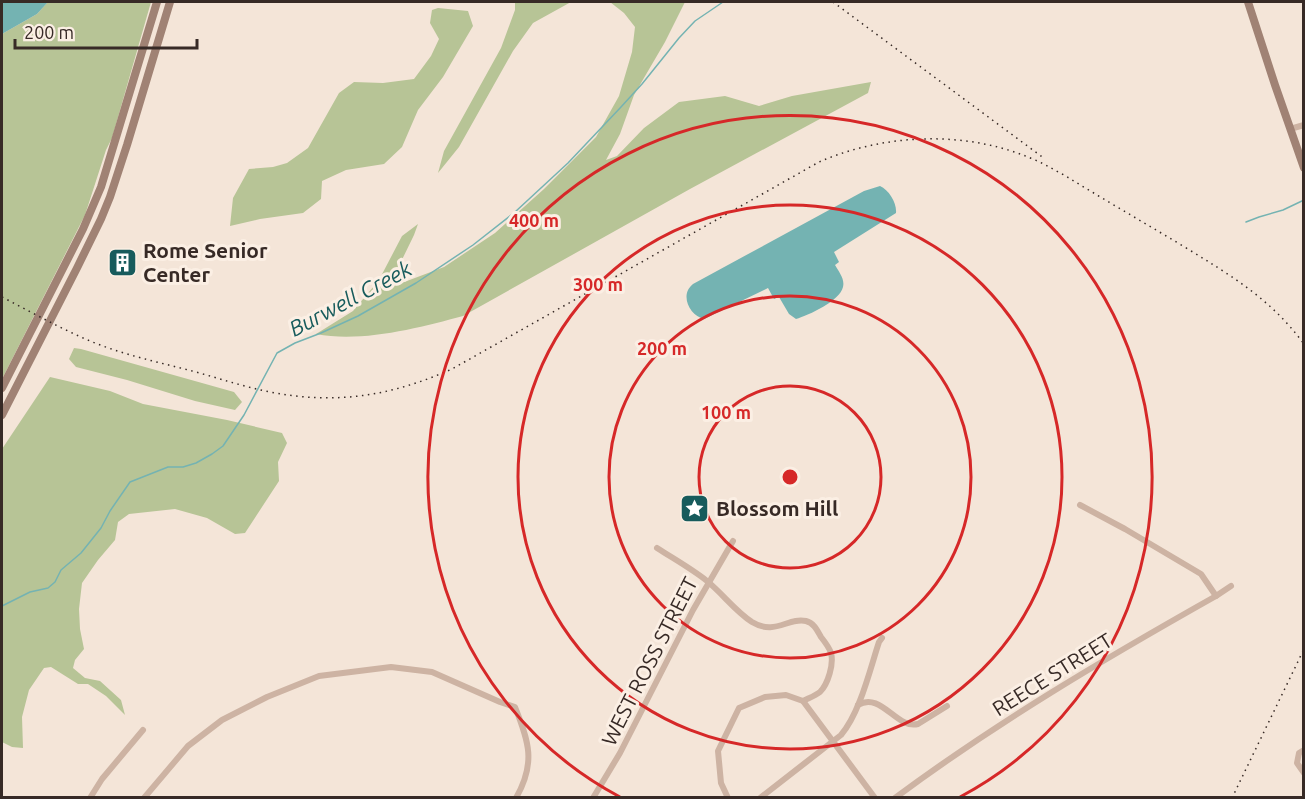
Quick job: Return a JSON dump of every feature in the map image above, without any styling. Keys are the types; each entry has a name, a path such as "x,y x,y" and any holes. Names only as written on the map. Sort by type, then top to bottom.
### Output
{"main road":[{"path":"2,388 97,197 157,2"},
{"path":"2,415 105,208 124,155 170,2"},
{"path":"1248,2 1304,168"}],"street":[{"path":"1290,129 1304,125"},
{"path":"1080,505 1135,534 1201,574 1216,596"},
{"name":"WEST ROSS STREET","path":"593,798 638,720 654,684 708,582 733,541"},
{"path":"657,548 708,582 755,624 771,627 801,620 812,623 829,648 830,672 819,693 803,701"},
{"name":"REECE STREET","path":"896,798 955,754 1089,670 1231,586"},
{"path":"760,798 848,727 858,706 882,638"},
{"path":"144,798 188,746 222,720 267,697 319,676 391,667 432,672 515,707 526,735 529,764 523,786 516,798"},
{"path":"728,798 721,783 718,751 739,708 765,697 786,695 803,701 875,798"},
{"path":"858,706 866,702 876,705 913,726 947,706"},
{"path":"90,798 142,730"},
{"path":"1304,750 1299,753 1297,763 1304,773"}],"green space":[{"path":"48,2 151,2 112,138 85,215 2,379 2,34 37,14"},
{"path":"515,2 571,2 533,23 513,51 459,147 438,173 444,151 501,48 515,10"},
{"path":"610,2 685,2 634,95 620,134 606,160 617,156 644,128 679,102 725,96 759,106 792,96 871,82 868,93 463,316 390,333 352,337 316,334 353,311 379,280 402,236 418,224 397,270 399,284 444,267 495,233 544,189 596,137 619,96 632,52 635,27 624,13"},
{"path":"438,8 468,11 473,26 443,77 418,110 402,147 384,164 346,170 322,181 321,199 303,213 230,226 233,198 249,169 287,163 308,148 339,93 354,82 383,83 414,79 431,56 439,39 430,23 432,10"},
{"path":"74,348 234,392 242,402 235,410 76,367 69,359"},
{"path":"50,377 110,391 143,404 282,433 287,443 278,462 279,481 245,533 235,534 207,518 175,509 129,514 118,522 115,540 82,583 79,609 84,649 75,660 73,668 85,678 100,681 121,700 125,715 106,696 88,684 78,684 51,667 44,668 29,690 22,717 23,748 12,747 2,742 2,449"}],"water":[{"path":"2,2 48,2 37,14 2,34"},
{"path":"880,186 892,197 896,213 834,252 839,262 835,265 843,281 843,287 830,302 796,319 789,314 779,297 774,299 768,288 704,319 691,310 687,294 693,284 864,191"}],"waterway":[{"name":"Burwell Creek","path":"2,606 30,592 48,588 55,582 61,570 81,553 101,528 130,482 168,467 183,467 196,463 223,446 244,415 277,353 358,316 416,283 473,245 515,212 568,163 621,107 695,21 723,2"},
{"path":"1246,222 1283,210 1304,200"}],"railway":[{"path":"833,2 1045,159"},
{"path":"2,297 107,348 270,392 318,398 341,398 385,392 452,369 819,162 872,145 927,139 955,140 1009,150 1064,175 1233,278 1277,313 1304,344"},
{"path":"1232,798 1304,649"}],"place":[{"name":"Rome Senior Center","path":"122,262"},
{"name":"Blossom Hill","path":"695,508"}]}
